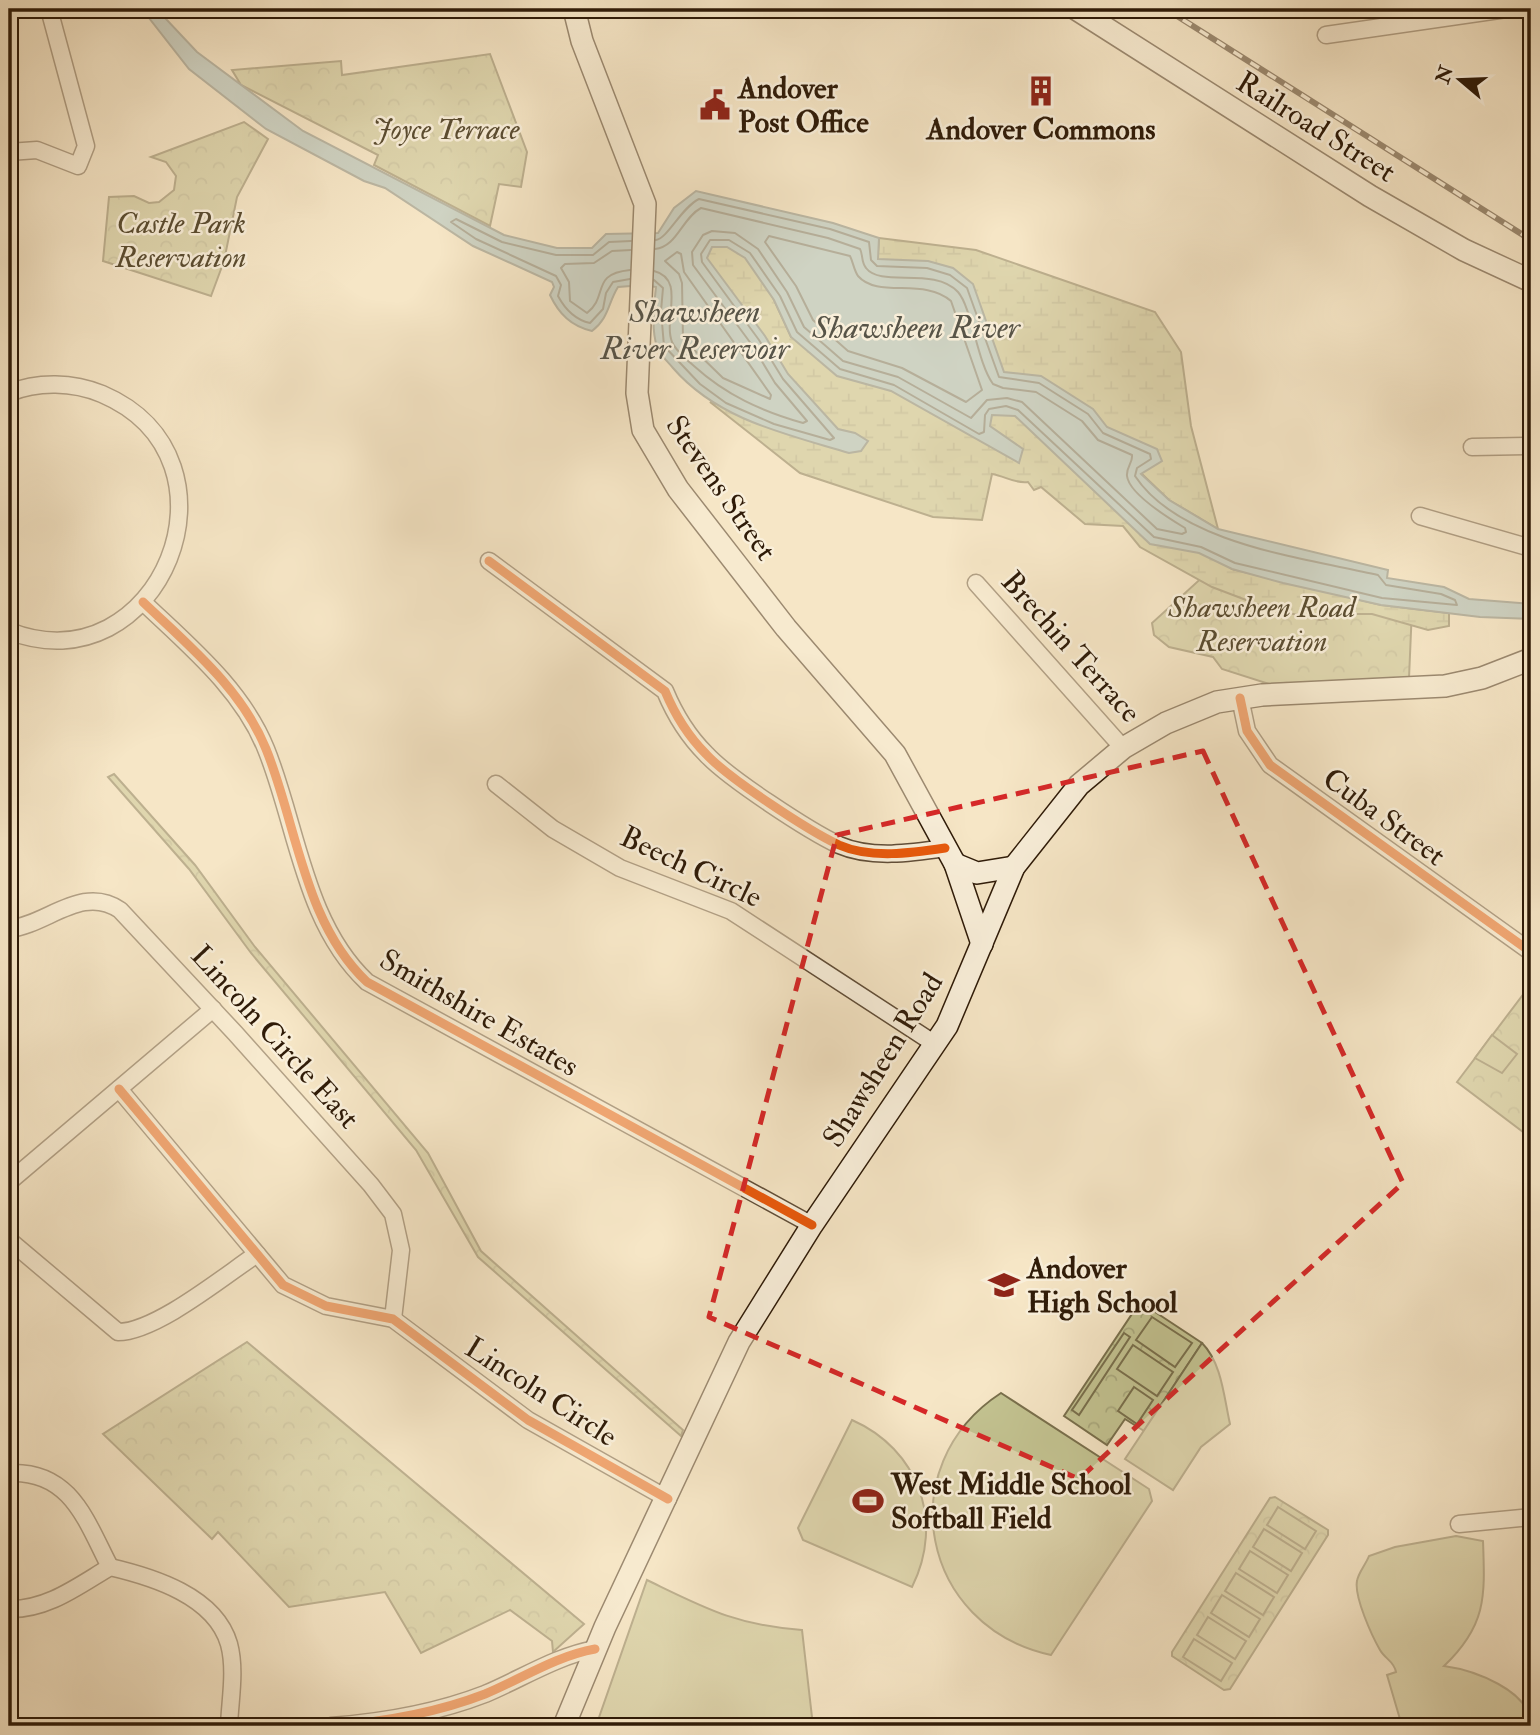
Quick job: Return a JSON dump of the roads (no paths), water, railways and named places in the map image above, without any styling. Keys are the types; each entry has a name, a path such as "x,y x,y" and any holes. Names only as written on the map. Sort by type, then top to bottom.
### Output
{"main road":[{"name":"Stevens Street","path":"574,9 582,41 645,204 637,393 640,423 649,445 678,489 777,617 895,754 950,856 982,944"},
{"name":"Railroad Street","path":"1076,9 1370,196 1464,250 1531,281"},
{"name":"Shawsheen Road","path":"564,1726 595,1649 668,1499 724,1370 812,1225 956,1009 1014,867 1079,785 1123,748 1191,711 1240,698 1445,686 1482,678 1531,659"},
{"path":"950,856 977,873 1014,867"}],"street":[{"path":"9,152 37,150 78,166 86,146 49,9"},
{"path":"1326,35 1506,9"},
{"path":"9,393 55,384 94,391 129,409 157,438 175,473 181,513 174,552 161,579 143,602 110,626 72,638 32,638 9,631"},
{"path":"1472,447 1531,446"},
{"path":"1420,516 1531,548"},
{"path":"489,561 665,691 678,720 707,756 798,820 840,845 870,852 950,856"},
{"name":"Brechin Terrace","path":"976,583 1123,748"},
{"name":"Smithshire Estates","path":"143,602 212,668 240,704 265,747 308,880 325,920 348,962 367,982 812,1225"},
{"name":"Cuba Street","path":"1240,698 1247,731 1270,765 1531,952"},
{"name":"Beech Circle","path":"496,784 553,829 620,868 731,911 935,1044"},
{"name":"Lincoln Circle East","path":"9,929 86,901 113,905 213,1009 371,1185 393,1214 401,1250 393,1319"},
{"path":"9,1182 213,1009"},
{"path":"119,1089 283,1285 326,1306 393,1319"},
{"path":"9,1240 118,1332 132,1332 156,1321 257,1254"},
{"name":"Lincoln Circle","path":"393,1319 528,1420 668,1499"},
{"path":"9,1474 36,1475 60,1487 78,1507 110,1567 148,1578 203,1606 223,1630 232,1662 229,1726"},
{"path":"1459,1524 1531,1517"},
{"path":"9,1609 36,1607 49,1602 110,1567"},
{"path":"331,1726 375,1723 429,1711 483,1695 573,1653 595,1649"}],"water":[{"name":"Shawsheen River","path":"142,9 161,9 165,18 197,52 303,131 504,235 557,248 592,248 606,234 658,233 674,208 696,191 833,223 879,238 878,259 928,261 953,268 973,284 1004,372 1041,376 1093,409 1107,427 1157,449 1162,461 1141,474 1169,500 1218,529 1388,570 1387,578 1444,587 1469,599 1531,604 1531,619 1480,617 1381,605 1232,569 1199,553 1150,544 1015,416 992,415 990,426 1023,449 1019,463 891,391 837,376 791,337 774,300 745,258 727,247 712,247 707,258 765,336 788,374 838,429 855,433 868,441 861,451 849,453 754,423 711,401 691,386 662,355 654,332 656,287 618,287 598,326 592,331 578,326 566,318 554,302 550,295 554,287 552,282 473,246 385,188 364,181 266,129 189,69"}],"railway":[{"path":"1166,9 1531,240"}],"place":[{"name":"Andover Commons","path":"1041,91"},
{"name":"Andover Post Office","path":"715,105"},
{"name":"Andover High School","path":"1004,1285"},
{"name":"West Middle School Softball Field","path":"868,1501"}],"park label":[{"name":"Joyce Terrace","path":"446,129"},
{"name":"Castle Park Reservation","path":"181,240"},
{"name":"Shawsheen Road Reservation","path":"1262,624"}],"water label":[{"name":"Shawsheen River Reservoir","path":"695,330"}]}
